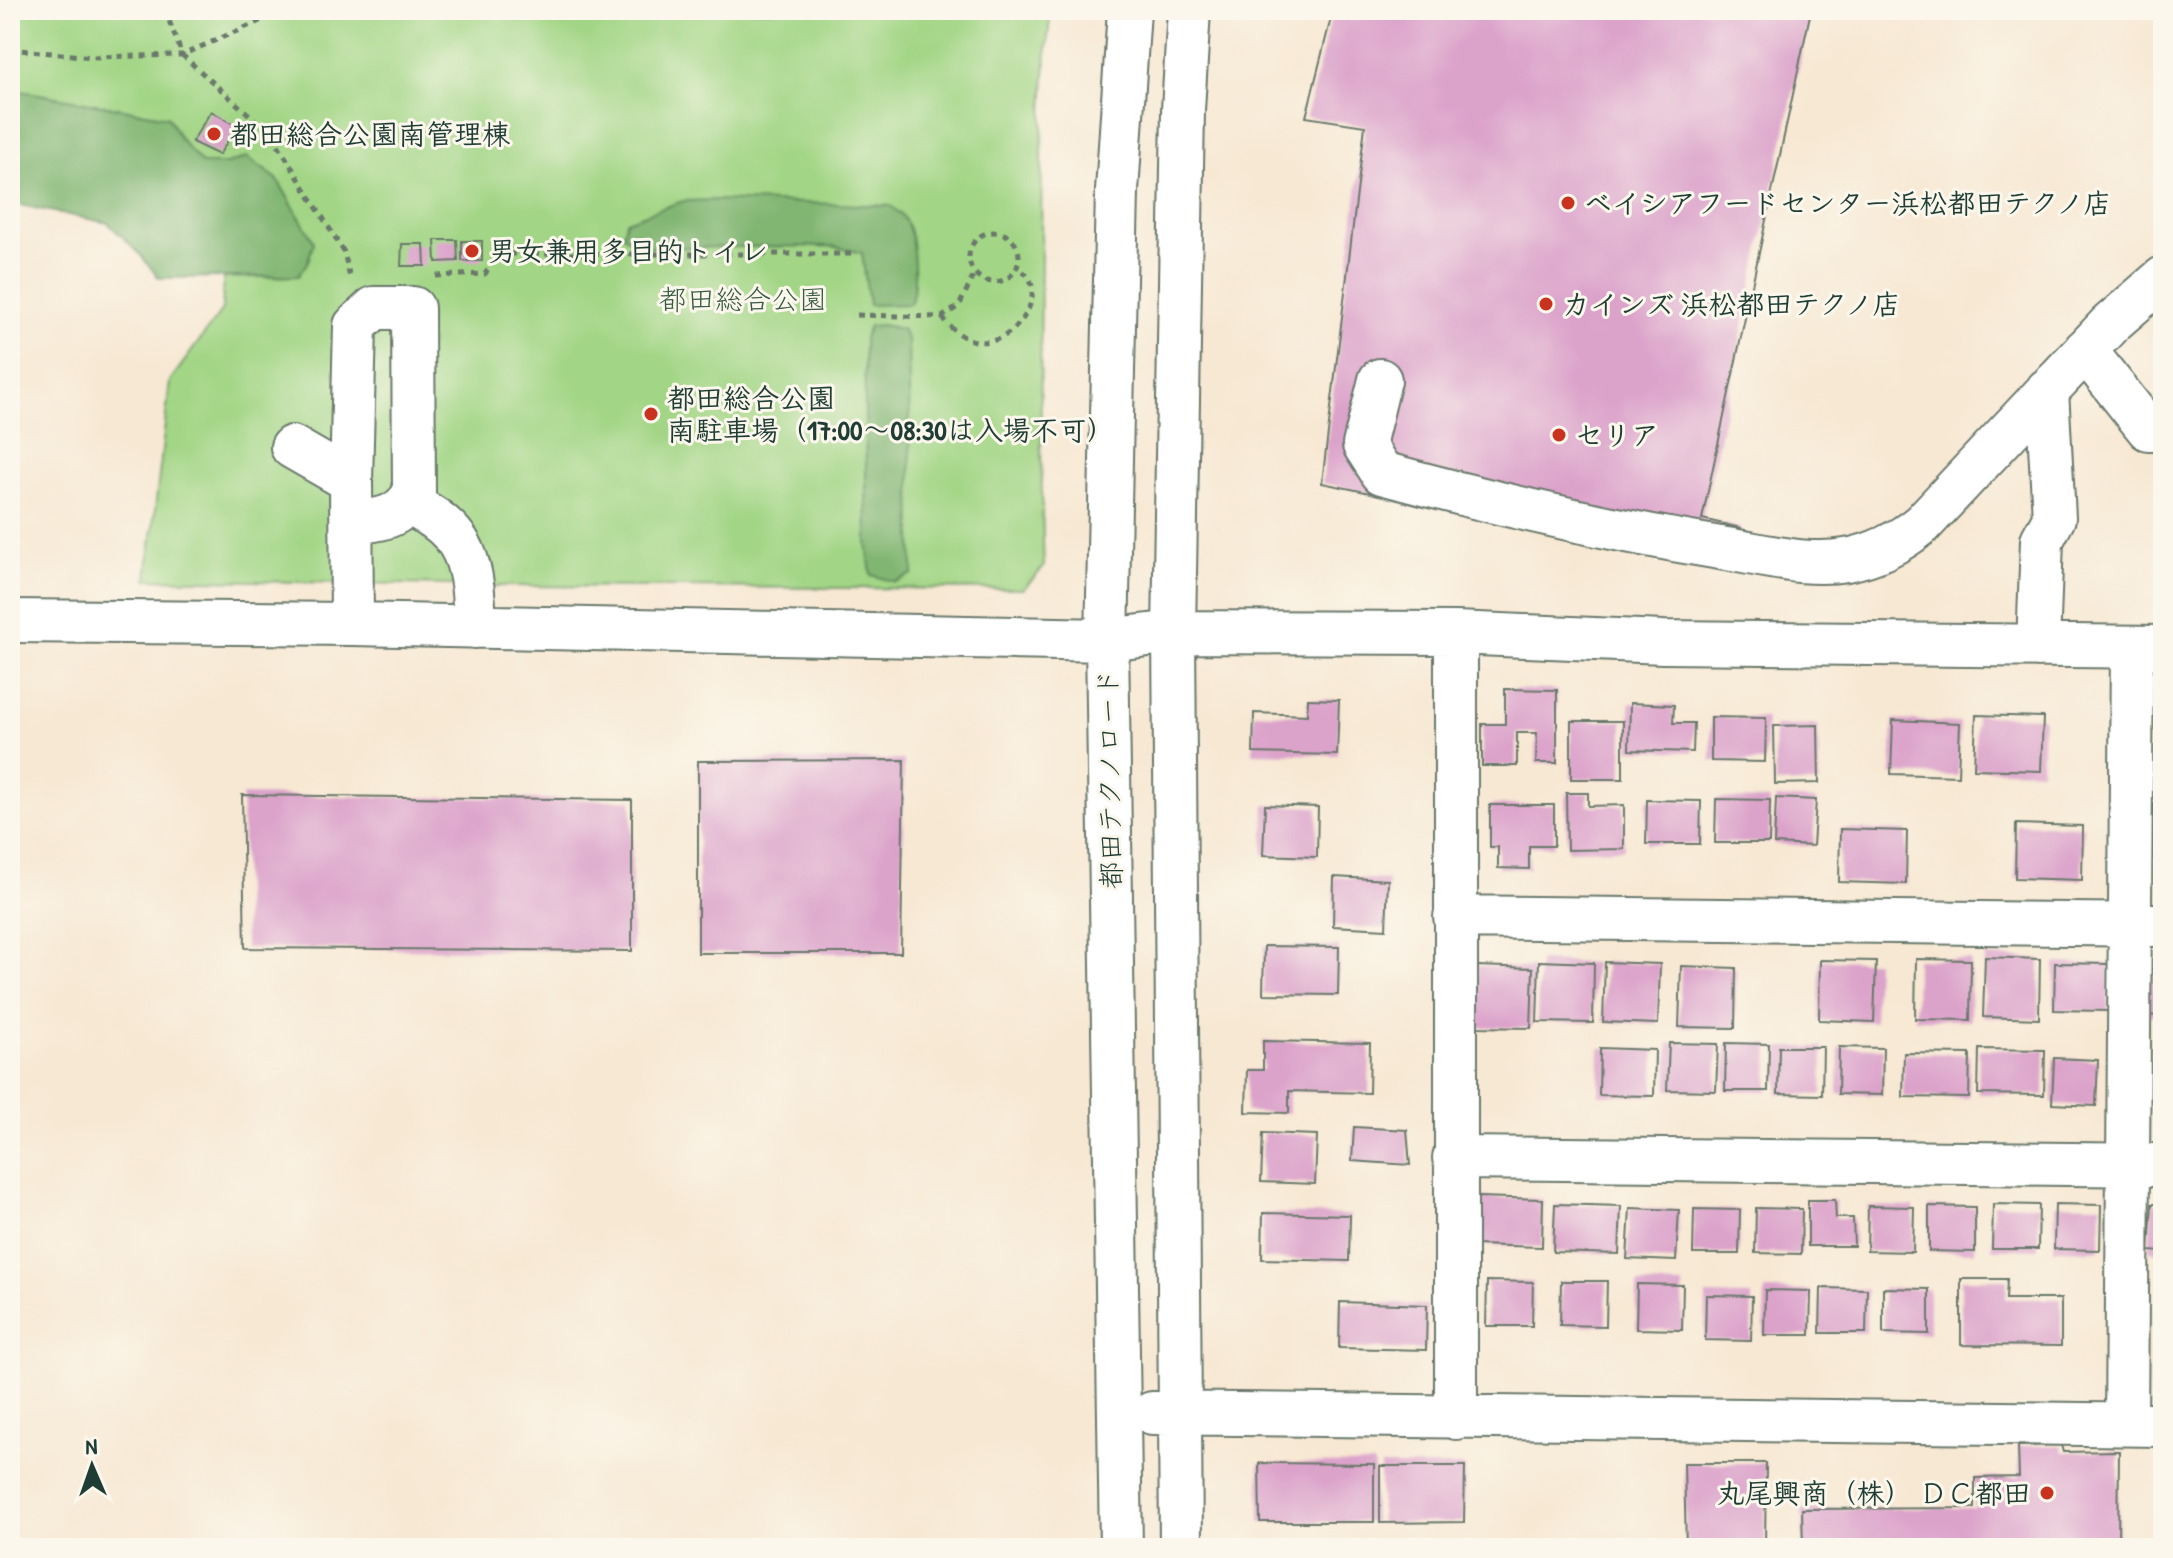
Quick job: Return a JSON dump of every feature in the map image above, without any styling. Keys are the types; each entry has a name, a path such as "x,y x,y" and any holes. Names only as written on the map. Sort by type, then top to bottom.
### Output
{"street":[{"name":"都田テクノロード","path":"1121,1548 1107,640 1117,191 1129,10"},
{"path":"1181,1548 1174,632 1183,110 1189,10"},
{"path":"1380,380 1364,445 1382,473 1648,536 1810,562 1846,560 1902,540 1922,524 2110,324 2163,278"},
{"path":"292,447 351,502 382,521 408,504 414,493 413,308 374,308 355,326 351,502 352,624"},
{"path":"2085,350 2148,429 2163,429"},
{"path":"2042,540 2054,518 2047,390"},
{"path":"1982,463 2008,467 2027,478 2032,488 2042,540 2038,646"},
{"path":"408,504 433,515 462,546 474,584 475,627"},
{"path":"10,621 352,624 1107,640 1174,632 1456,633 1663,642 2147,647 2145,1425 1120,1412"},
{"path":"1456,633 1456,1418"},
{"path":"1455,917 2147,925"},
{"path":"1454,1158 2145,1165"}],"path":[{"path":"165,10 182,55 272,135 344,252 353,288"},
{"path":"10,49 92,57 182,55 285,10"},
{"path":"995,232 1010,237 1019,252 1017,268 1012,275 989,282 975,273 971,267 970,250 979,237 995,232"},
{"path":"427,276 485,274 498,254 853,254"},
{"path":"942,317 963,338 977,342 1007,336 1027,312 1031,298 1028,275 1017,268"},
{"path":"857,315 942,317 959,306 975,273"}],"green space":[{"name":"都田総合公園","path":"10,10 1051,10 1044,99 1042,189 1044,567 1023,589 499,586 147,579 170,381 222,310 224,278 298,276 314,242 277,179 247,157 227,164 202,164 180,139 168,117 10,89"},
{"path":"10,89 168,117 180,139 202,164 227,164 247,157 277,179 314,242 308,261 298,276 159,278 108,223 10,203"},
{"path":"683,201 891,206 905,220 911,237 914,274 910,304 869,305 862,253 831,246 652,248 638,245 623,235 626,221"},
{"path":"869,326 902,329 908,341 913,574 895,582 871,575 867,542 864,338"}],"building":[{"name":"カインズ 浜松都田テクノ店","path":"1333,10 1811,10 1702,519 1741,528 1731,568 1322,483 1365,126 1306,117"},
{"name":"都田総合公園南管理棟","path":"211,111 237,126 219,155 192,142"},
{"path":"435,240 457,240 458,261 436,262"},
{"name":"男女兼用多目的トイレ","path":"462,241 482,241 482,261 462,261"},
{"path":"402,244 424,244 425,266 401,266"},
{"path":"1505,689 1557,690 1557,763 1536,763 1537,733 1517,733 1517,766 1482,766 1482,724 1505,724"},
{"path":"1308,699 1339,700 1337,755 1253,753 1254,713 1307,715"},
{"path":"1630,703 1674,705 1673,723 1694,723 1693,752 1629,750"},
{"path":"2153,712 2163,713 2163,766 2151,766"},
{"path":"1976,715 2043,717 2041,771 1974,769"},
{"path":"1711,717 1766,718 1765,762 1711,761"},
{"path":"1893,720 1960,723 1958,776 1891,774"},
{"path":"1571,721 1623,721 1623,779 1571,779"},
{"path":"1818,725 1819,783 1775,784 1774,726"},
{"path":"904,760 901,953 698,953 698,761"},
{"path":"1566,793 1588,793 1588,806 1624,805 1624,849 1567,850"},
{"path":"242,795 632,800 632,951 245,948"},
{"path":"1776,798 1816,800 1813,846 1774,844"},
{"path":"1716,799 1770,800 1769,843 1715,843"},
{"path":"1647,800 1701,801 1700,844 1646,844"},
{"path":"2154,804 2163,804 2163,858 2153,858"},
{"path":"1265,805 1318,807 1317,857 1263,855"},
{"path":"1490,805 1554,805 1554,846 1529,846 1529,869 1498,868 1498,847 1490,847"},
{"path":"2016,824 2083,826 2082,880 2015,878"},
{"path":"1840,829 1907,831 1906,884 1839,882"},
{"path":"1334,877 1388,880 1386,929 1333,926"},
{"path":"1264,946 1339,947 1338,995 1263,994"},
{"path":"1985,957 2040,959 2039,1019 1983,1017"},
{"path":"1916,959 1971,960 1970,1020 1915,1019"},
{"path":"1820,960 1876,961 1874,1022 1819,1020"},
{"path":"1539,961 1594,963 1593,1023 1537,1022"},
{"path":"1605,962 1660,964 1658,1024 1603,1022"},
{"path":"2055,963 2110,964 2108,1011 2054,1010"},
{"path":"1477,966 1533,968 1531,1028 1476,1027"},
{"path":"1681,966 1736,968 1735,1028 1679,1027"},
{"path":"2145,969 2163,969 2163,1016 2144,1015"},
{"path":"1263,1041 1370,1043 1369,1093 1289,1091 1289,1113 1246,1112 1247,1070 1263,1070"},
{"path":"1669,1043 1718,1044 1716,1091 1667,1090"},
{"path":"1726,1043 1769,1044 1768,1091 1725,1091"},
{"path":"1779,1047 1823,1047 1822,1095 1778,1094"},
{"path":"1839,1047 1883,1048 1882,1095 1838,1094"},
{"path":"1600,1048 1655,1050 1654,1096 1599,1095"},
{"path":"1979,1049 2045,1050 2044,1095 1978,1094"},
{"path":"1904,1053 1970,1054 1969,1098 1903,1097"},
{"path":"2054,1058 2098,1060 2096,1106 2052,1104"},
{"path":"1354,1127 1407,1130 1410,1165 1352,1161"},
{"path":"1263,1133 1317,1135 1315,1184 1261,1182"},
{"path":"1477,1197 1543,1199 1542,1247 1476,1245"},
{"path":"1808,1200 1835,1200 1836,1218 1853,1218 1854,1246 1808,1246"},
{"path":"1555,1204 1621,1206 1619,1254 1553,1252"},
{"path":"1993,1204 2039,1205 2038,1249 1992,1249"},
{"path":"2055,1204 2101,1205 2100,1250 2054,1249"},
{"path":"2152,1204 2163,1204 2163,1252 2149,1251"},
{"path":"1868,1206 1914,1207 1913,1252 1867,1251"},
{"path":"1929,1206 1975,1207 1975,1252 1929,1251"},
{"path":"1630,1208 1679,1210 1676,1261 1627,1259"},
{"path":"1756,1208 1802,1209 1801,1254 1755,1253"},
{"path":"1694,1209 1740,1210 1739,1254 1693,1254"},
{"path":"1263,1213 1350,1215 1349,1261 1262,1259"},
{"path":"1961,1279 2007,1279 2006,1299 2061,1299 2061,1346 1961,1345"},
{"path":"1487,1281 1533,1282 1532,1326 1486,1326"},
{"path":"1561,1281 1607,1281 1606,1326 1560,1325"},
{"path":"1637,1284 1683,1285 1682,1330 1636,1329"},
{"path":"1821,1288 1867,1289 1866,1333 1820,1333"},
{"path":"1883,1288 1929,1289 1929,1334 1883,1333"},
{"path":"1765,1290 1811,1291 1810,1335 1764,1335"},
{"path":"1706,1295 1752,1296 1751,1341 1705,1340"},
{"path":"1340,1302 1427,1305 1426,1350 1339,1348"},
{"name":"丸尾興商（株） ＤＣ都田","path":"2061,1445 2063,1452 2119,1451 2118,1548 1803,1548 1802,1509 1975,1508 1975,1478 2019,1477 2018,1446"},
{"path":"1259,1463 1374,1464 1374,1522 1260,1522"},
{"path":"1684,1463 1766,1463 1765,1548 1686,1548"},
{"path":"1380,1466 1465,1466 1464,1522 1380,1523"}],"place":[{"name":"都田総合公園南管理棟","path":"214,134"},
{"name":"ベイシアフードセンター浜松都田テクノ店","path":"1568,203"},
{"name":"男女兼用多目的トイレ","path":"472,251"},
{"name":"カインズ 浜松都田テクノ店","path":"1546,304"},
{"name":"都田総合公園 南駐車場（17:00～08:30は入場不可）","path":"651,414"},
{"name":"セリア","path":"1559,435"},
{"name":"丸尾興商（株） ＤＣ都田","path":"2047,1493"}]}
